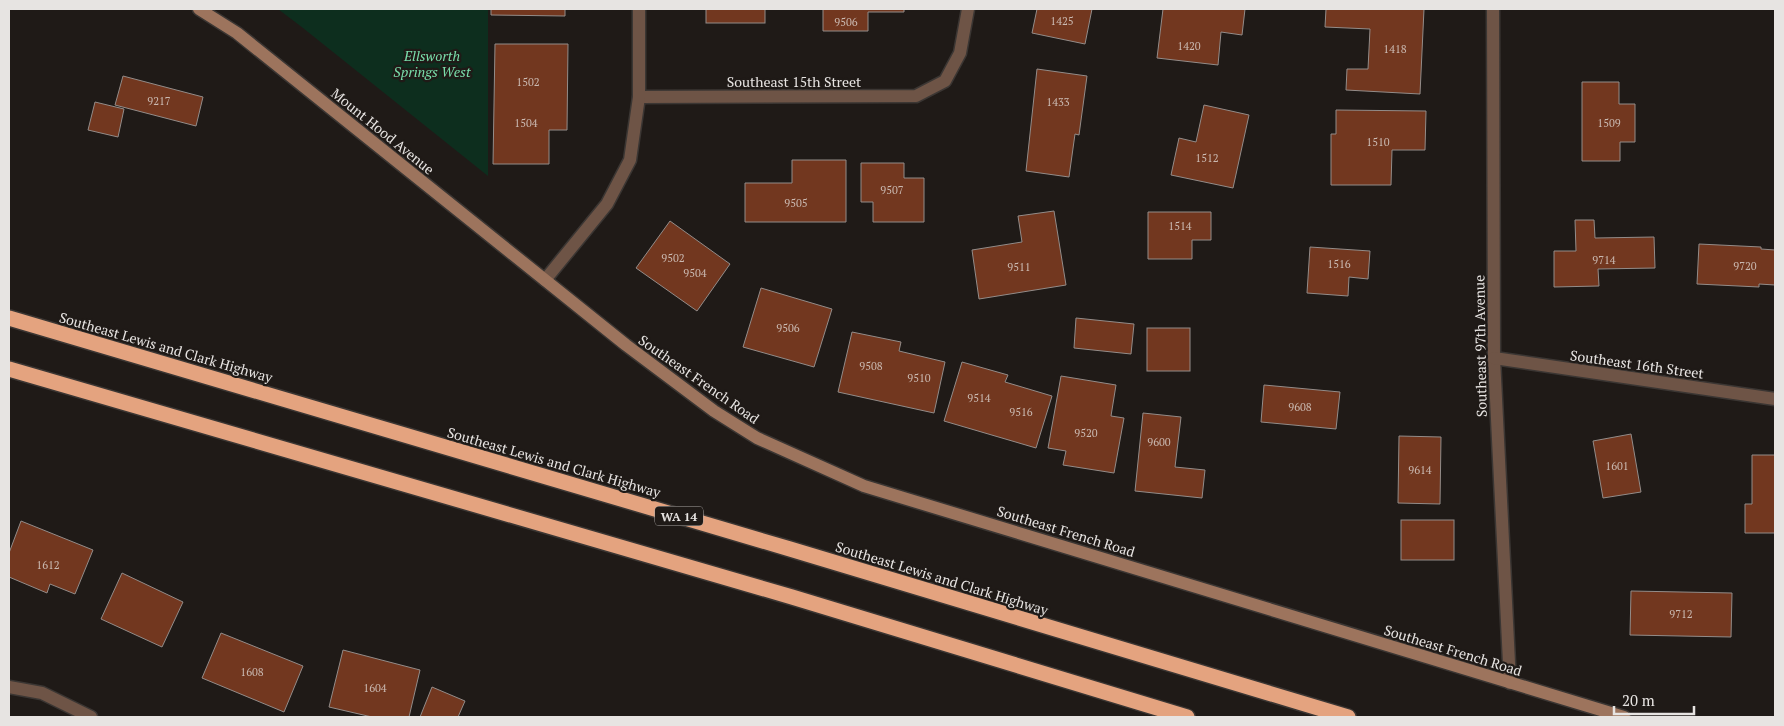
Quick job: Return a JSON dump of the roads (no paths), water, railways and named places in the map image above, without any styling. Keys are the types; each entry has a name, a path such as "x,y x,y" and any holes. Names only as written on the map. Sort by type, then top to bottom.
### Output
{"highway":[{"name":"Southeast Lewis and Clark Highway","path":"9,318 790,549 1348,717"},
{"path":"9,369 792,597 1187,717"}],"street":[{"name":"Mount Hood Avenue","path":"199,9 237,33 545,280"},
{"path":"545,280 607,204 630,160 639,97 639,9"},
{"name":"Southeast 15th Street","path":"639,97 916,96 945,82 960,53 968,9"},
{"name":"Southeast 97th Avenue","path":"1493,9 1494,358 1510,683"},
{"name":"Southeast French Road","path":"545,280 626,345 714,411 757,438 864,486 1624,717"},
{"name":"Southeast 16th Street","path":"1494,358 1775,399"},
{"path":"9,687 42,693 91,717"}],"park label":[{"name":"Ellsworth Springs West","path":"432,64"}]}
